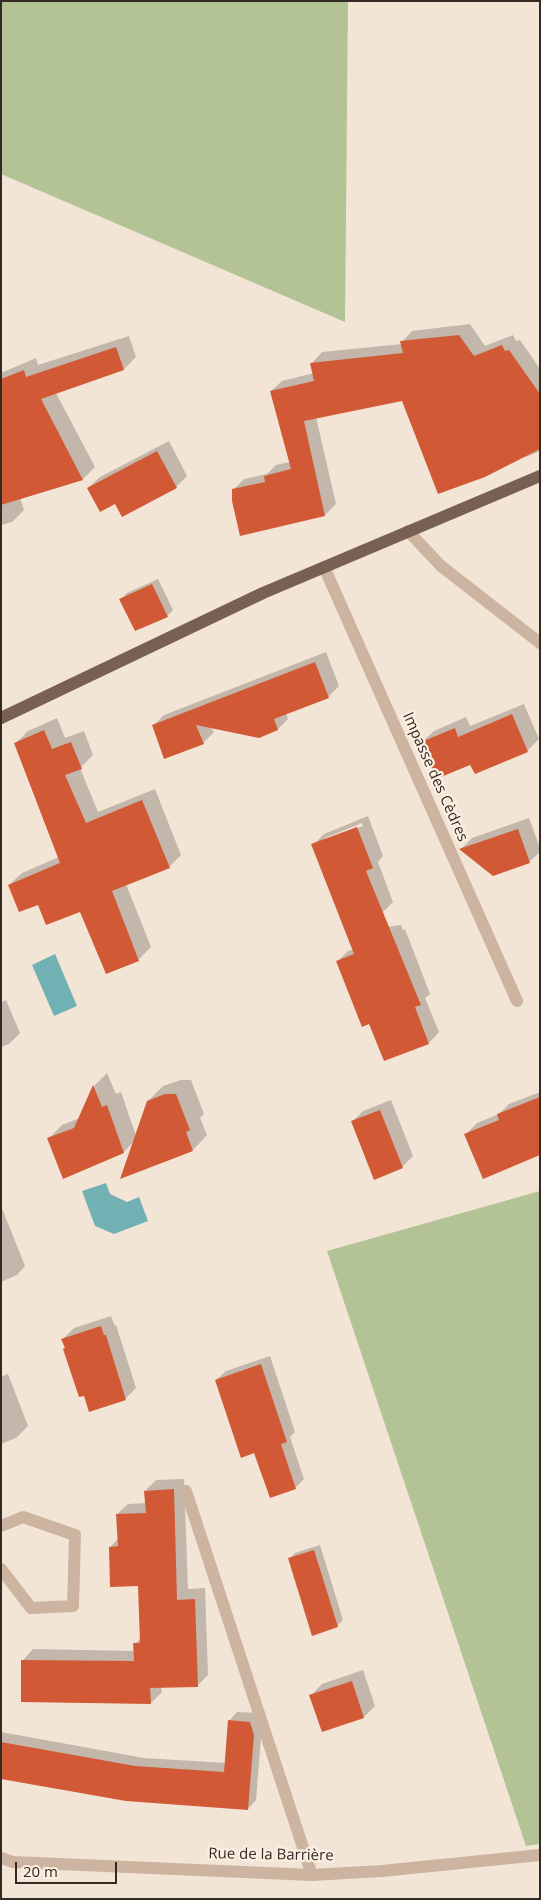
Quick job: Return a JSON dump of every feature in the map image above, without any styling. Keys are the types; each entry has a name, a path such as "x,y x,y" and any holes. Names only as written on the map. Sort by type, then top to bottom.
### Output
{"main road":[{"path":"1,718 263,593 540,476"}],"street":[{"path":"408,532 442,566 540,643"},
{"name":"Impasse des Cèdres","path":"324,567 517,1001"},
{"path":"186,1491 312,1875"},
{"path":"1,1526 23,1517 75,1535 73,1606 32,1608 1,1569"},
{"name":"Rue de la Barrière","path":"1,1858 13,1862 312,1875 540,1855"}],"green space":[{"path":"1,1 348,1 345,322 1,174"},
{"path":"540,1191 540,1844 526,1846 327,1251"}],"water":[{"path":"55,954 77,1006 54,1016 32,965"},
{"path":"106,1183 110,1194 127,1202 139,1197 148,1221 114,1234 95,1226 82,1191"}],"building":[{"path":"459,335 474,356 502,345 505,351 509,350 540,394 540,449 485,477 438,494 402,401 304,421 325,516 240,536 232,501 232,489 265,482 264,476 291,469 270,391 314,381 310,363 403,353 400,341"},
{"path":"116,347 124,370 41,399 83,480 1,505 1,379 24,370 26,377"},
{"path":"157,451 177,488 122,517 115,504 100,512 87,488"},
{"path":"152,584 168,617 135,631 119,599"},
{"path":"315,662 329,698 274,719 278,730 259,738 196,725 204,744 164,759 152,725"},
{"path":"512,714 528,752 475,774 470,765 436,779 421,742 455,728 458,737"},
{"path":"44,730 52,749 71,742 82,769 65,775 86,823 142,800 170,868 112,891 139,961 106,974 80,912 46,925 38,905 19,912 8,885 60,863 14,743"},
{"path":"357,827 373,868 366,871 421,1005 415,1007 429,1044 384,1061 369,1024 362,1027 336,961 354,954 311,844"},
{"path":"518,829 530,863 493,876 459,849"},
{"path":"93,1085 102,1107 107,1105 124,1153 63,1179 47,1138 74,1128"},
{"path":"165,1094 176,1094 190,1130 186,1132 193,1151 120,1179 147,1101"},
{"path":"540,1097 540,1155 483,1179 464,1134 499,1120 497,1114"},
{"path":"380,1110 403,1168 374,1180 351,1121"},
{"path":"101,1326 104,1335 106,1335 126,1400 89,1412 84,1396 79,1397 61,1339"},
{"path":"261,1364 287,1442 281,1444 296,1489 270,1498 254,1453 241,1458 215,1380"},
{"path":"174,1489 177,1600 195,1599 198,1687 150,1688 151,1704 21,1702 21,1660 134,1661 133,1643 140,1643 138,1586 110,1587 109,1547 118,1546 116,1514 146,1513 144,1491"},
{"path":"314,1550 338,1627 312,1636 288,1558"},
{"path":"352,1681 364,1718 322,1732 309,1695"},
{"path":"228,1720 250,1722 254,1735 248,1810 126,1801 1,1779 1,1742 135,1766 224,1772"}]}
